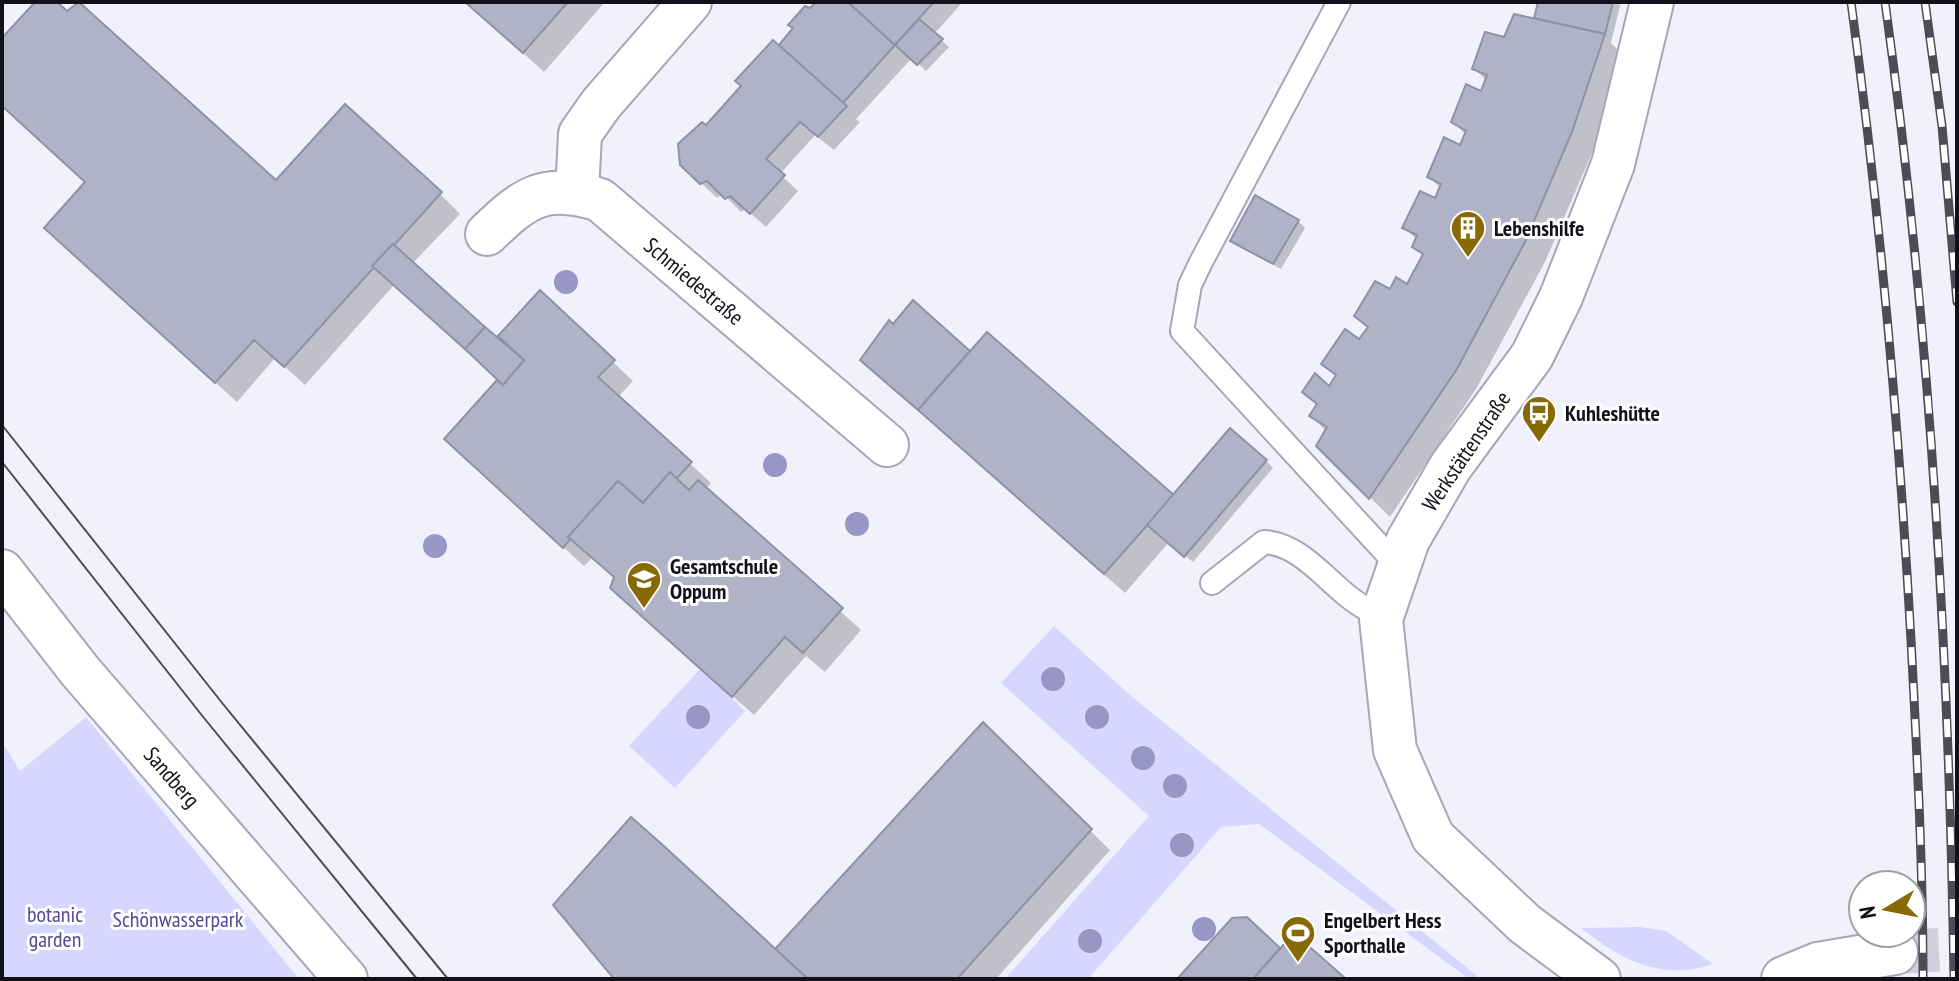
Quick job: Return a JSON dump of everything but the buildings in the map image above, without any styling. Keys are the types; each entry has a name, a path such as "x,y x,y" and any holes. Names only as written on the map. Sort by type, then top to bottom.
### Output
{"street":[{"path":"487,234 514,207 532,197 561,192 577,193 580,134 601,104 690,2"},
{"name":"Werkstättenstraße","path":"1599,979 1525,924 1433,837 1395,750 1381,619 1408,540 1451,466 1532,356 1561,297 1613,164 1652,2"},
{"name":"Schmiedestraße","path":"577,193 600,200 887,445"},
{"name":"Sandberg","path":"2,571 80,671 346,979"},
{"path":"1784,979 1818,965 1895,952"}],"lane":[{"path":"1339,2 1190,285 1182,331 1399,567"},
{"path":"1212,583 1264,542 1276,543 1314,566 1347,596 1381,619"}],"green space":[{"path":"1054,626 1131,696 1481,979 1469,979 1259,824 1221,827 1088,979 1005,979 1149,816 1001,683"},
{"path":"701,668 745,711 675,788 629,746"},
{"name":"Schönwasserpark","path":"86,717 299,979 2,979 2,742 20,771"},
{"path":"1640,927 1666,931 1713,964 1676,970 1643,965 1612,950 1581,928"}],"tunnel":[{"path":"1895,952 1957,949"}],"tram line":[{"path":"2,425 223,704 448,979"},
{"path":"2,462 204,718 417,979"}],"railway":[{"path":"1851,2 1880,241 1901,480 1917,768 1923,979"},
{"path":"1885,2 1914,245 1934,489 1947,734 1954,979"},
{"path":"1925,2 1942,126 1957,302"}],"place":[{"name":"Lebenshilfe","path":"1468,259"},
{"name":"Kuhleshütte","path":"1539,444"},
{"name":"Gesamtschule Oppum","path":"644,610"},
{"name":"Engelbert Hess Sporthalle","path":"1298,964"}],"park label":[{"name":"botanic garden","path":"55,926"}]}
